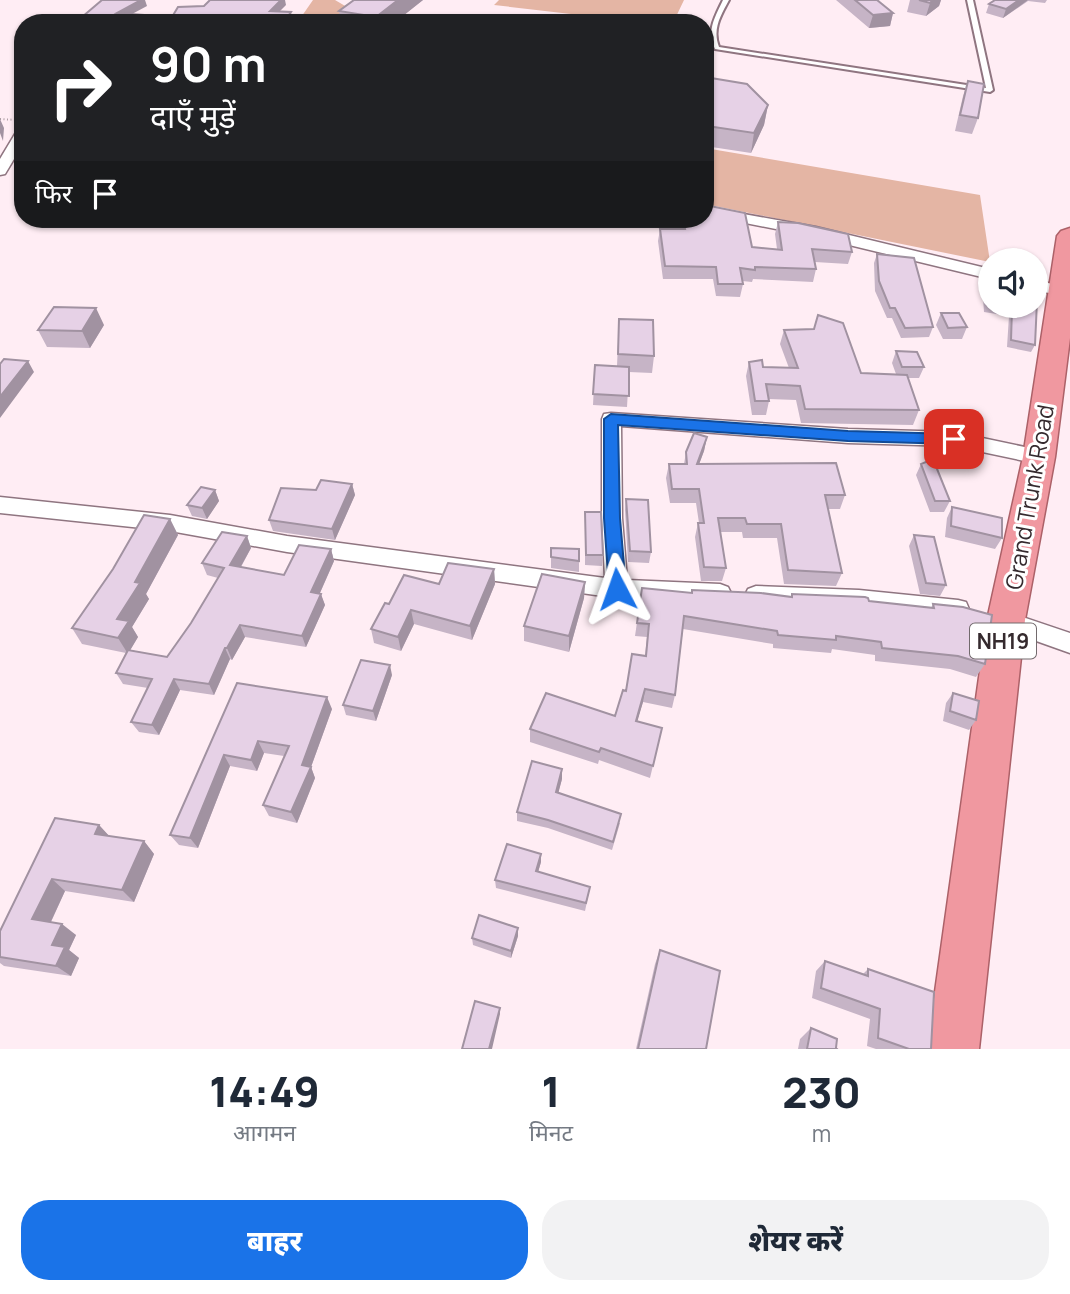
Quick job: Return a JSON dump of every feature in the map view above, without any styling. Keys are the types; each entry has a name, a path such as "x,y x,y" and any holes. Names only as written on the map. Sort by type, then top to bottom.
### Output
{"highway":[{"name":"Grand Trunk Road","path":"953,1049 1006,620 1039,457 1049,288 1070,236"}],"street":[{"path":"0,172 14,148"},
{"path":"714,213 816,232 978,271"},
{"path":"617,589 612,518 611,419 848,436 954,439 1039,457"},
{"path":"0,505 170,523 287,544 617,589 859,599 955,609 1006,620 1070,643"}],"lane":[{"path":"714,23 726,0"},
{"path":"714,43 717,48 950,86 990,90 970,0"}],"shaded area":[{"path":"313,0 335,0 352,10 340,14 303,14"},
{"path":"499,0 684,0 677,14 572,14 494,5"},
{"path":"714,150 980,195 988,248 978,248 978,260 714,206"}],"building":[{"path":"102,0 141,0 117,13 131,14 86,14"},
{"path":"210,0 281,0 270,11 291,12 174,14 178,7 204,6"},
{"path":"354,0 398,0 380,14 339,11"},
{"path":"855,0 877,0 893,13 873,15"},
{"path":"995,0 1019,0 1006,9 989,4"},
{"path":"714,78 747,84 768,105 754,133 714,127"},
{"path":"968,81 984,84 978,118 960,115"},
{"path":"714,207 745,213 752,247 782,250 778,222 798,223 848,234 852,252 812,249 816,269 740,268 743,284 718,284 716,267 665,266 660,229 714,228"},
{"path":"877,254 914,258 933,327 905,328 895,308 890,308 879,281"},
{"path":"54,307 96,308 82,331 38,330"},
{"path":"941,313 959,313 967,327 948,328"},
{"path":"818,315 843,323 861,373 907,375 919,410 805,409 800,386 766,384 769,401 755,401 749,362 762,360 763,367 798,368 784,330 814,329"},
{"path":"1012,318 1036,318 1035,345 1011,340"},
{"path":"619,319 653,320 654,356 618,354"},
{"path":"896,351 917,352 924,367 902,367"},
{"path":"4,359 28,361 0,397 0,364"},
{"path":"595,365 629,367 629,396 593,394"},
{"path":"694,433 707,437 697,464 836,463 845,495 825,495 842,573 788,570 781,524 747,524 745,518 718,518 726,568 704,567 698,523 704,523 699,489 672,489 669,464 687,464 686,452"},
{"path":"933,459 950,501 935,501 921,464"},
{"path":"321,480 352,484 332,529 269,520 281,488 316,490"},
{"path":"201,487 215,490 202,508 187,505"},
{"path":"626,499 648,500 651,552 630,551"},
{"path":"952,507 1002,518 1002,538 951,526"},
{"path":"585,512 601,512 603,555 586,555"},
{"path":"144,515 170,519 135,582 140,583 117,619 129,621 118,638 72,628 113,569"},
{"path":"222,532 247,536 230,565 284,575 299,545 331,549 311,592 321,594 302,636 240,625 225,648 209,684 174,679 152,725 131,722 152,679 116,673 128,650 167,657 224,568 202,563"},
{"path":"914,535 934,537 946,585 926,583"},
{"path":"551,548 579,549 579,561 551,557"},
{"path":"448,563 494,569 470,626 411,610 398,637 371,629 385,603 389,604 404,575 439,584"},
{"path":"542,574 585,582 569,636 524,626"},
{"path":"642,588 692,593 692,590 792,597 792,594 865,597 869,601 934,608 933,604 963,607 992,615 985,664 958,656 882,648 881,642 836,636 836,640 778,635 777,631 684,616 675,695 645,689 636,721 662,728 653,766 601,748 599,752 530,729 546,693 615,716 623,690 626,691 632,654 646,656 649,624 637,623"},
{"path":"361,660 390,665 373,711 343,705"},
{"path":"237,683 327,697 302,765 311,767 291,812 263,805 289,746 258,741 251,760 224,755 190,838 170,835"},
{"path":"953,693 979,701 976,720 950,711"},
{"path":"532,761 562,769 556,792 621,814 613,842 517,812"},
{"path":"55,818 99,825 95,834 144,841 122,890 52,879 32,919 62,924 52,945 65,947 56,966 0,957 0,931"},
{"path":"507,844 541,854 536,871 590,887 586,903 495,880"},
{"path":"479,915 518,928 511,951 472,938"},
{"path":"660,950 720,971 706,1049 638,1049"},
{"path":"825,961 868,976 868,969 934,992 931,1049 909,1049 878,1038 880,1009 821,988"},
{"path":"475,1001 500,1008 489,1049 462,1049"},
{"path":"811,1028 837,1039 837,1049 807,1049"}],"route":[{"path":"617,589 612,518 611,419 848,436 954,439"}]}
